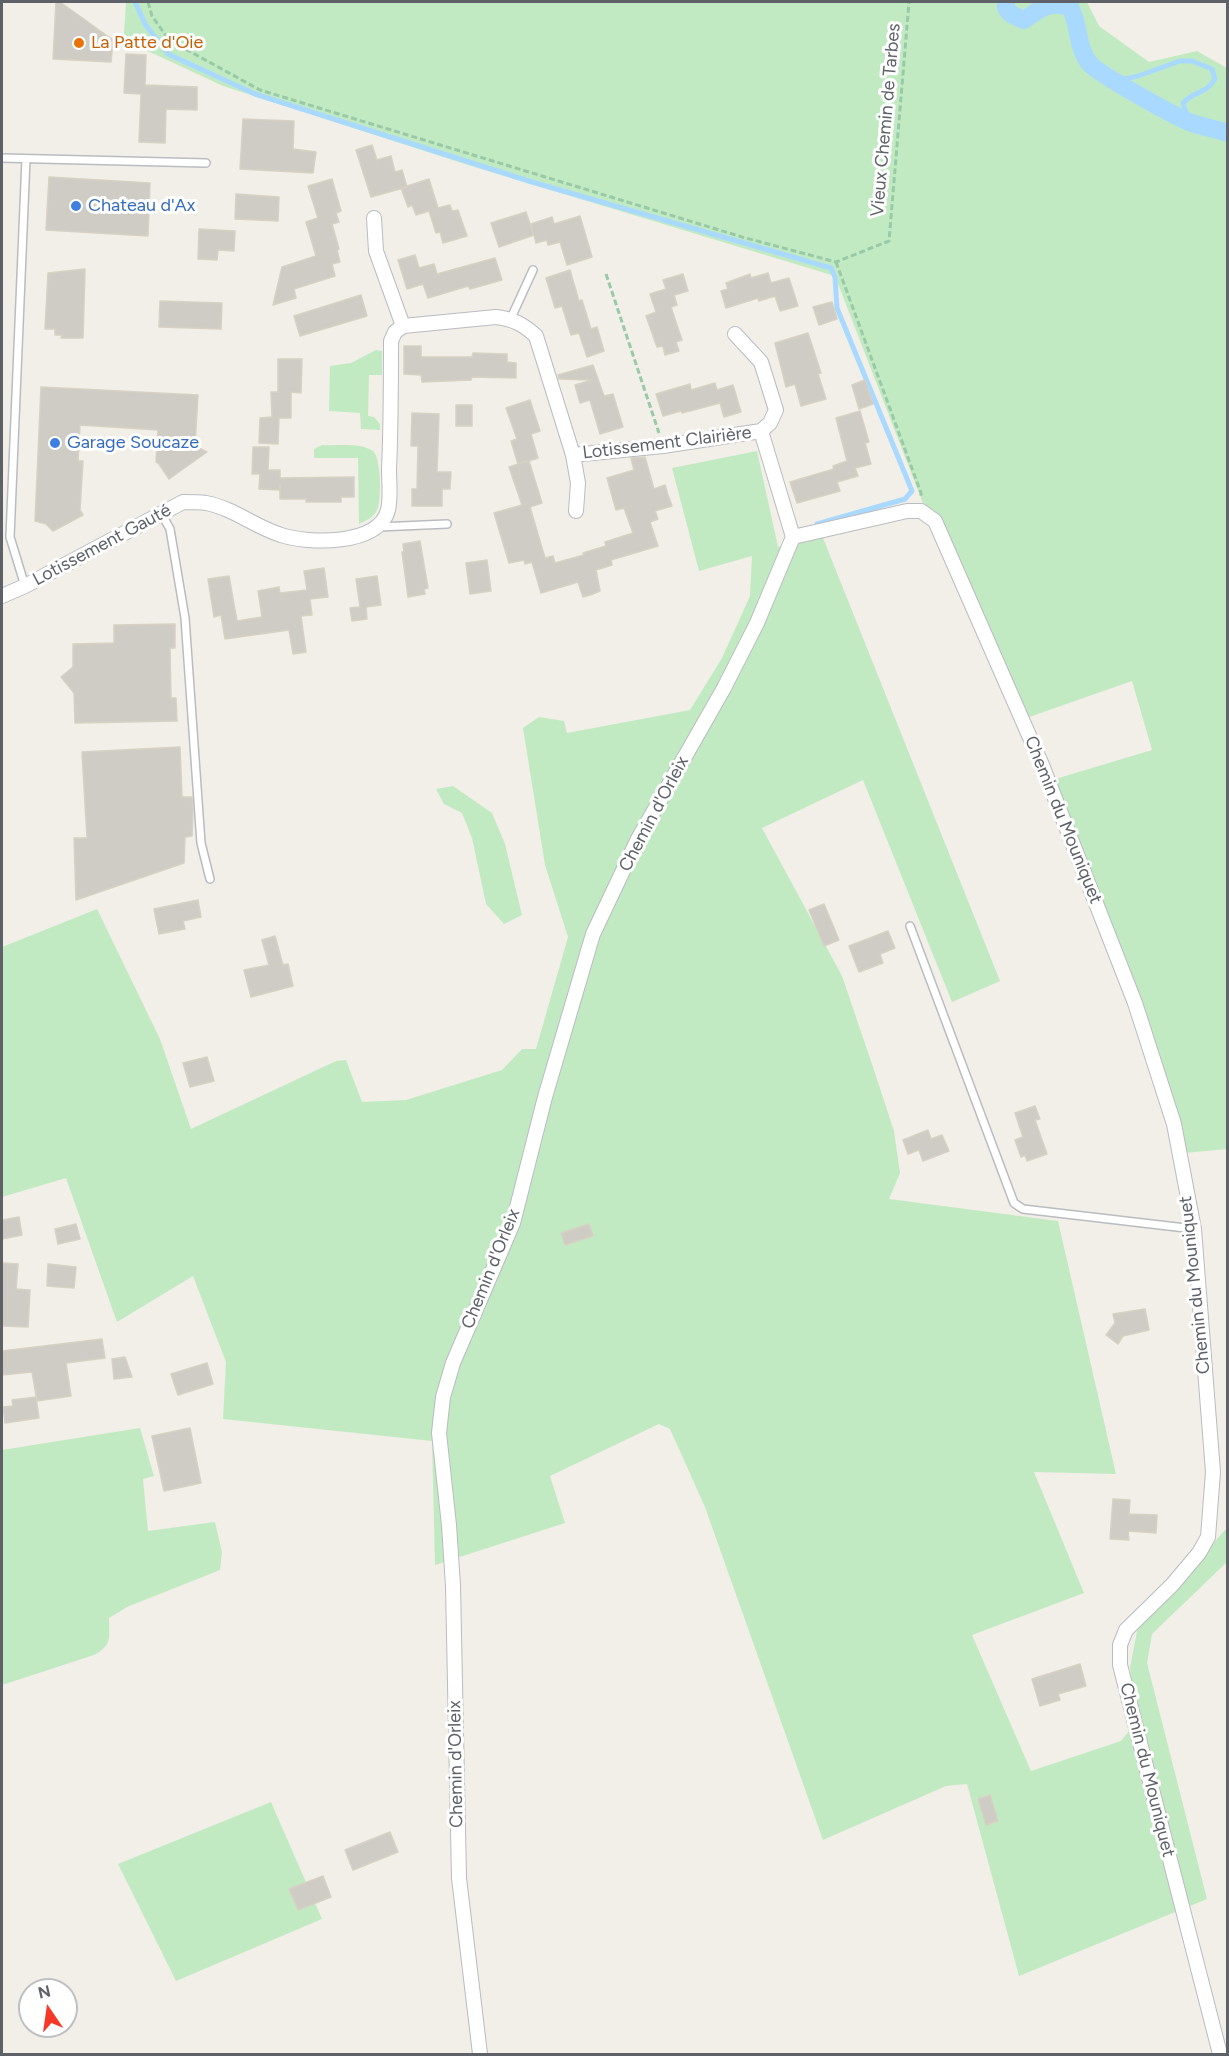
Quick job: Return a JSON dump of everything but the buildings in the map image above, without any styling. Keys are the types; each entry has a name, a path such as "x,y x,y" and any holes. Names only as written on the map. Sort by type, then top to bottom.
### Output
{"street":[{"path":"374,218 376,251 403,327"},
{"path":"376,527 387,512 391,439 391,341 395,332 403,327 496,317 511,318"},
{"name":"Lotissement Clairière","path":"511,318 536,336 573,455 578,483 576,511"},
{"name":"Lotissement Clairière","path":"573,455 663,446 761,431 770,423 776,410 761,362 735,334"},
{"name":"Lotissement Clairière","path":"761,431 793,537"},
{"name":"Lotissement Gauté","path":"2,596 183,502 207,503 233,512 282,535 318,542 352,538 376,527"},
{"path":"793,537 907,511 921,511"},
{"name":"Chemin du Mouniquet","path":"921,511 935,521 1042,765 1135,1003 1174,1124 1194,1229 1213,1472 1208,1537 1199,1553 1172,1585 1126,1630 1120,1645 1120,1665 1220,2055"},
{"name":"Chemin d'Orleix","path":"480,2055 459,1878 453,1587 439,1433 443,1397 453,1363 513,1223 545,1097 593,934 638,838 724,688 757,623 793,537"}],"lane":[{"path":"2,158 206,163"},
{"path":"25,586 10,537 26,159"},
{"path":"511,318 533,270"},
{"path":"161,513 170,529 185,618 201,843 210,879"},
{"name":"Lotissement Gauté","path":"376,527 447,524"},
{"path":"910,926 1014,1203 1023,1209 1194,1229"}],"path":[{"path":"148,2 152,16 169,40 260,90 742,237 836,262 921,493 921,511"},
{"name":"Vieux Chemin de Tarbes","path":"836,262 889,241 909,2"},
{"path":"606,274 663,446"}],"green space":[{"path":"126,2 1087,2 1099,26 1149,62 1197,51 1227,68 1227,1149 1174,1154 1145,1047 1042,783 1152,750 1132,681 1015,722 926,511 835,276 468,165 223,86 148,51 124,34"},
{"path":"376,350 382,351 382,375 369,375 368,416 374,417 380,424 380,430 361,429 360,413 329,411 330,366 351,363"},
{"path":"322,445 362,446 376,455 380,498 372,517 359,524 358,458 314,458 314,449"},
{"path":"757,451 778,547 821,533 1000,981 952,1002 863,780 762,828 842,976 894,1131 900,1173 889,1199 1058,1221 1116,1474 1034,1472 1084,1593 972,1635 1031,1771 1121,1741 1137,1721 1130,1668 1138,1626 1227,1528 1227,1562 1152,1634 1147,1663 1207,1899 1019,1976 967,1784 946,1786 823,1840 705,1507 670,1429 659,1424 550,1476 565,1523 435,1565 432,1441 223,1419 226,1362 193,1276 117,1322 66,1178 2,1197 2,947 97,909 160,1039 191,1129 336,1061 346,1060 362,1102 406,1100 502,1070 522,1049 536,1049 568,937 545,865 523,728 539,717 564,721 567,733 690,710 722,658 750,596 752,556 699,571 672,468"},
{"path":"453,786 492,813 505,844 522,915 504,924 486,904 472,838 462,813 444,804 436,789"},
{"path":"140,1428 154,1476 143,1479 148,1531 215,1522 222,1552 220,1570 127,1607 109,1618 109,1640 104,1648 94,1655 2,1685 2,1450"},
{"path":"271,1802 322,1919 176,1981 118,1864"}],"waterway":[{"path":"135,2 145,24 168,54 255,94 532,182 831,268 835,277 837,308 912,491 905,499 817,524"},
{"path":"1006,2 1008,11 1024,20 1051,5 1070,7 1082,50 1090,64 1096,69 1184,119 1228,133"},
{"path":"1115,81 1138,76 1180,61 1192,61 1212,69 1215,79 1211,84 1183,103 1189,122"}],"place":[{"name":"La Patte d'Oie","path":"79,43"},
{"name":"Chateau d'Ax","path":"76,206"},
{"name":"Garage Soucaze","path":"55,443"}]}
